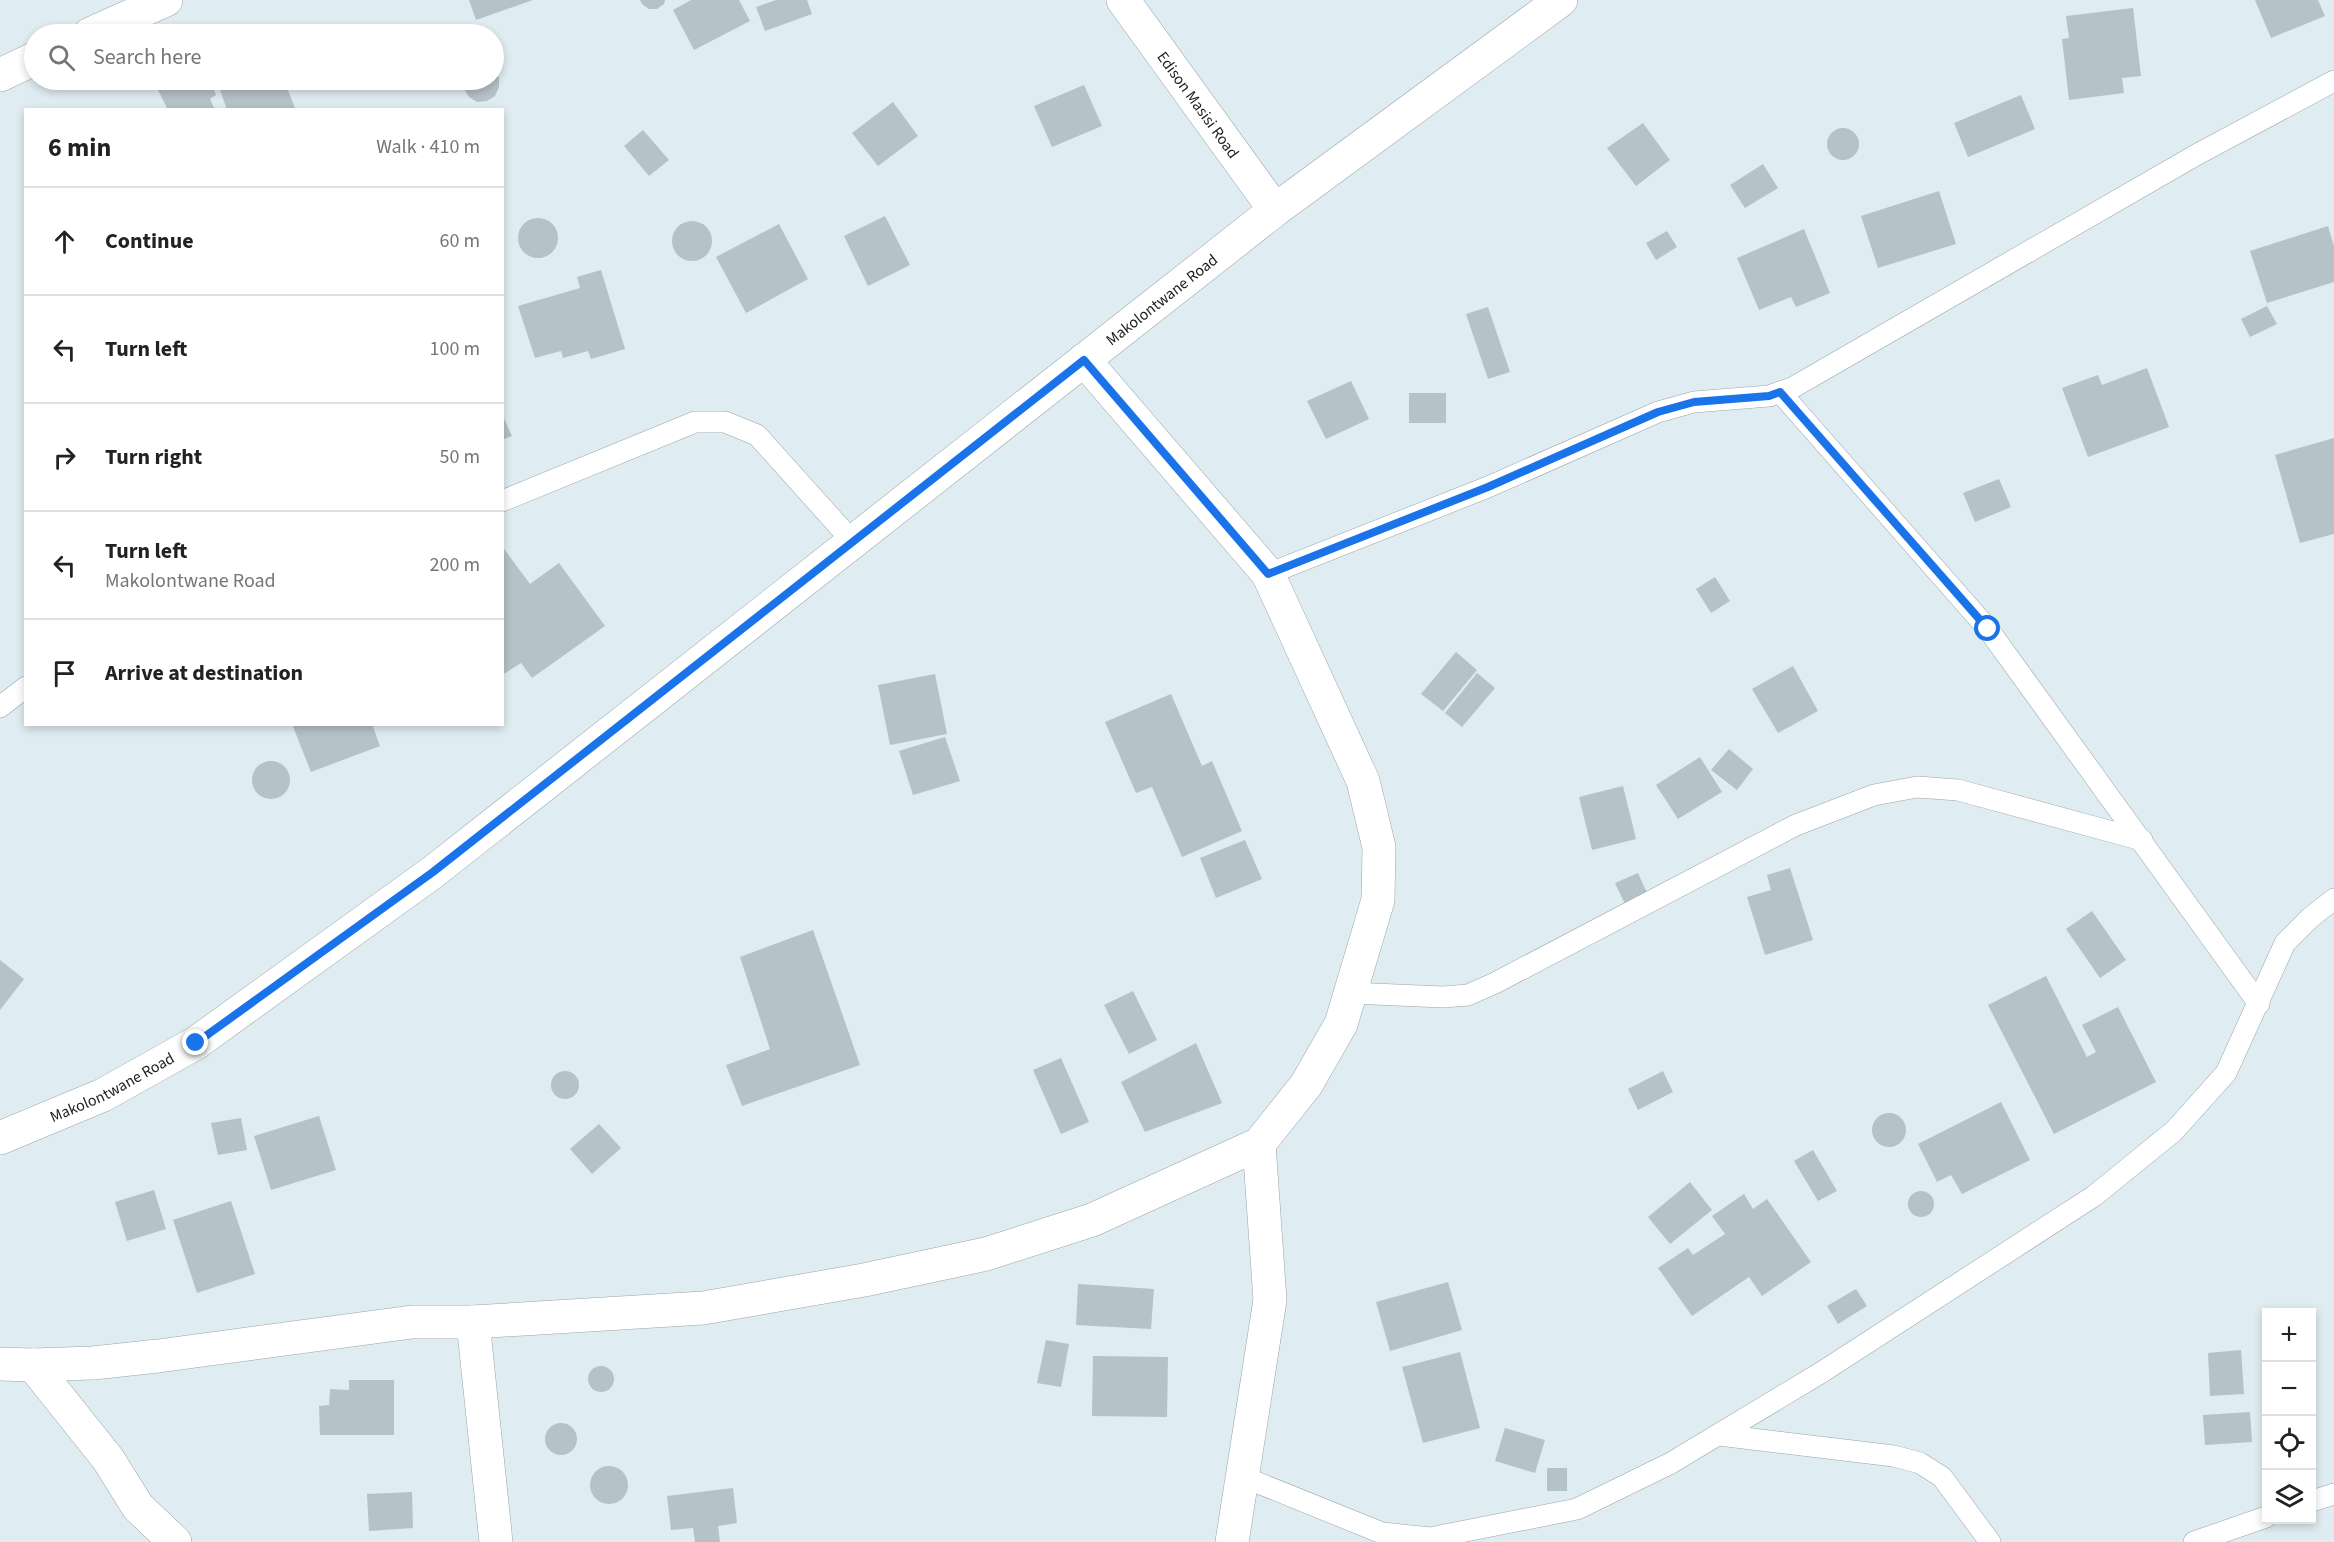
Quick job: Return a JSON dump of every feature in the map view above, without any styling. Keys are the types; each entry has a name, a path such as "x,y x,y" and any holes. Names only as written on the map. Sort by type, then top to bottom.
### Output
{"street":[{"path":"112,24 166,0"},
{"name":"Edison Masisi Road","path":"1123,0 1275,210"},
{"name":"Makolontwane Road","path":"0,1138 103,1095 196,1043 433,872 1275,210 1561,0"},
{"path":"0,75 24,64"},
{"path":"0,1364 93,1363 412,1322 473,1322 703,1308 864,1280 986,1254 1092,1220 1259,1144 1306,1085 1341,1024 1378,900 1379,847 1363,782 1268,574 1084,360"},
{"path":"1232,1542 1270,1300 1259,1144"},
{"path":"473,1322 496,1542"},
{"path":"33,1365 108,1459 138,1507 175,1542"}],"lane":[{"path":"1268,574 1488,487 1658,412 1694,402 1769,396 1802,382 2196,155 2334,81"},
{"path":"1780,392 1988,629 2259,1004"},
{"path":"504,500 694,422 725,422 758,435 853,542"},
{"path":"0,707 24,689"},
{"path":"1350,993 1443,997 1468,995 1796,825 1874,795 1917,787 1958,790 2142,840"},
{"path":"1241,1476 1382,1533 1430,1538 1577,1509 1671,1463 1822,1372 2094,1196 2174,1131 2226,1073 2285,943 2310,918 2334,899"},
{"path":"1719,1435 1894,1456 1920,1463 1942,1477 1990,1542"},
{"path":"2316,1500 2334,1494"},
{"path":"2194,1542 2262,1518"}],"building":[{"path":"469,0 533,0 476,20"},
{"path":"640,0 665,0 664,4 657,9 649,9"},
{"path":"691,0 739,0 750,21 694,50 673,10"},
{"path":"776,0 807,0 812,14 765,31 756,7"},
{"path":"2255,0 2318,0 2325,16 2271,38"},
{"path":"2133,8 2141,76 2122,78 2124,93 2069,100 2062,39 2069,38 2066,16"},
{"path":"1084,85 1102,126 1052,147 1034,106"},
{"path":"158,90 214,90 216,95 210,99 214,108 167,108"},
{"path":"220,90 288,90 295,108 226,108"},
{"path":"465,90 498,90 495,96 487,101 477,102 469,97"},
{"path":"2021,95 2035,129 1968,157 1954,123"},
{"path":"893,102 918,136 878,166 852,133"},
{"path":"1643,123 1670,160 1636,186 1607,148"},
{"path":"1843,128 1854,133 1859,144 1854,155 1843,160 1832,155 1827,144 1832,133"},
{"path":"643,130 669,160 649,176 624,146"},
{"path":"1763,164 1778,188 1745,208 1730,185"},
{"path":"1939,191 1956,244 1878,268 1861,216"},
{"path":"885,216 910,265 868,286 844,236"},
{"path":"538,218 552,224 558,238 552,252 538,258 524,252 518,238 524,224"},
{"path":"692,221 700,222 706,227 711,233 711,249 706,255 700,260 692,261 684,260 678,255 673,249 672,241 673,233 678,227 684,222"},
{"path":"779,224 808,279 746,313 716,257"},
{"path":"2328,226 2334,246 2334,282 2267,303 2250,251"},
{"path":"1804,229 1830,293 1796,307 1791,297 1759,310 1737,258"},
{"path":"1667,231 1677,247 1656,260 1646,243"},
{"path":"601,270 625,349 591,359 588,351 563,358 561,351 535,358 518,306 580,288 577,277"},
{"path":"2267,306 2277,324 2250,337 2241,319"},
{"path":"1488,307 1510,372 1488,379 1466,314"},
{"path":"2147,368 2169,427 2088,457 2062,388 2098,375 2102,385"},
{"path":"1351,381 1369,419 1326,439 1307,401"},
{"path":"1409,393 1446,393 1446,423 1409,423"},
{"path":"504,418 512,436 504,439"},
{"path":"2334,438 2334,534 2300,543 2275,455"},
{"path":"1999,479 2011,507 1975,522 1963,493"},
{"path":"504,549 530,584 559,563 605,626 532,678 521,663 504,674"},
{"path":"1715,577 1730,601 1711,613 1696,589"},
{"path":"1456,652 1477,670 1443,711 1421,694"},
{"path":"1793,666 1818,711 1778,733 1752,689"},
{"path":"1477,673 1495,688 1462,727 1445,713"},
{"path":"935,674 947,734 890,745 878,685"},
{"path":"1171,694 1202,766 1212,761 1242,831 1182,857 1152,787 1136,793 1105,722"},
{"path":"293,726 373,726 380,746 311,772"},
{"path":"945,737 960,781 913,795 899,751"},
{"path":"1729,749 1753,769 1737,790 1711,770"},
{"path":"1700,757 1722,792 1678,819 1656,785"},
{"path":"271,761 284,767 290,780 284,793 271,799 258,793 252,780 258,767"},
{"path":"1623,786 1636,839 1592,850 1579,797"},
{"path":"1245,840 1262,879 1216,898 1200,858"},
{"path":"1790,868 1813,940 1765,955 1747,897 1771,890 1767,875"},
{"path":"1638,873 1647,893 1625,904 1615,883"},
{"path":"2092,911 2126,960 2100,978 2066,929"},
{"path":"813,930 860,1065 742,1106 726,1065 770,1049 740,957"},
{"path":"0,960 24,979 0,1010"},
{"path":"2046,976 2087,1057 2096,1052 2082,1025 2118,1007 2156,1082 2054,1134 1988,1005"},
{"path":"1133,991 1157,1040 1129,1054 1104,1005"},
{"path":"1196,1043 1222,1103 1145,1132 1121,1082"},
{"path":"1061,1058 1089,1122 1061,1134 1033,1070"},
{"path":"565,1071 575,1075 579,1085 575,1095 565,1099 555,1095 551,1085 555,1075"},
{"path":"1663,1071 1673,1092 1638,1110 1628,1089"},
{"path":"2001,1102 2030,1160 1962,1194 1951,1175 1937,1182 1918,1144"},
{"path":"1889,1113 1901,1118 1906,1130 1901,1142 1889,1147 1877,1142 1872,1130 1877,1118"},
{"path":"319,1116 336,1170 271,1190 254,1136"},
{"path":"241,1118 247,1150 218,1155 211,1123"},
{"path":"599,1124 621,1148 592,1174 570,1149"},
{"path":"1813,1150 1837,1191 1818,1201 1794,1161"},
{"path":"1690,1182 1712,1210 1670,1244 1648,1217"},
{"path":"154,1190 166,1229 127,1241 115,1202"},
{"path":"1921,1191 1930,1195 1934,1204 1930,1213 1921,1217 1912,1213 1908,1204 1912,1195"},
{"path":"1744,1194 1753,1209 1767,1199 1811,1262 1762,1296 1749,1277 1692,1316 1658,1268 1688,1248 1693,1255 1725,1234 1712,1216"},
{"path":"231,1201 255,1274 197,1293 173,1220"},
{"path":"1448,1282 1462,1330 1390,1351 1376,1302"},
{"path":"1078,1284 1154,1289 1151,1329 1076,1325"},
{"path":"1856,1289 1867,1306 1838,1324 1827,1306"},
{"path":"1046,1340 1069,1344 1061,1387 1037,1383"},
{"path":"2241,1350 2244,1394 2210,1396 2208,1353"},
{"path":"1460,1352 1480,1428 1423,1443 1402,1367"},
{"path":"1093,1356 1168,1357 1167,1417 1092,1416"},
{"path":"601,1366 610,1370 614,1379 610,1388 601,1392 592,1388 588,1379 592,1370"},
{"path":"349,1380 394,1380 394,1435 320,1435 319,1406 329,1405 330,1389 349,1390"},
{"path":"2250,1412 2252,1442 2205,1445 2203,1415"},
{"path":"561,1423 572,1428 577,1439 572,1450 561,1455 550,1450 545,1439 550,1428"},
{"path":"1505,1428 1545,1440 1535,1473 1495,1461"},
{"path":"609,1466 622,1472 628,1485 622,1498 609,1504 596,1498 590,1485 596,1472"},
{"path":"1547,1468 1567,1468 1567,1491 1547,1491"},
{"path":"733,1488 737,1523 718,1526 720,1542 695,1542 693,1528 671,1530 667,1496"},
{"path":"412,1492 413,1528 369,1531 367,1494"}],"route":[{"path":"196,1043 433,872 1084,360 1268,574 1488,487 1658,412 1694,402 1769,396 1780,392 1988,629"}]}
